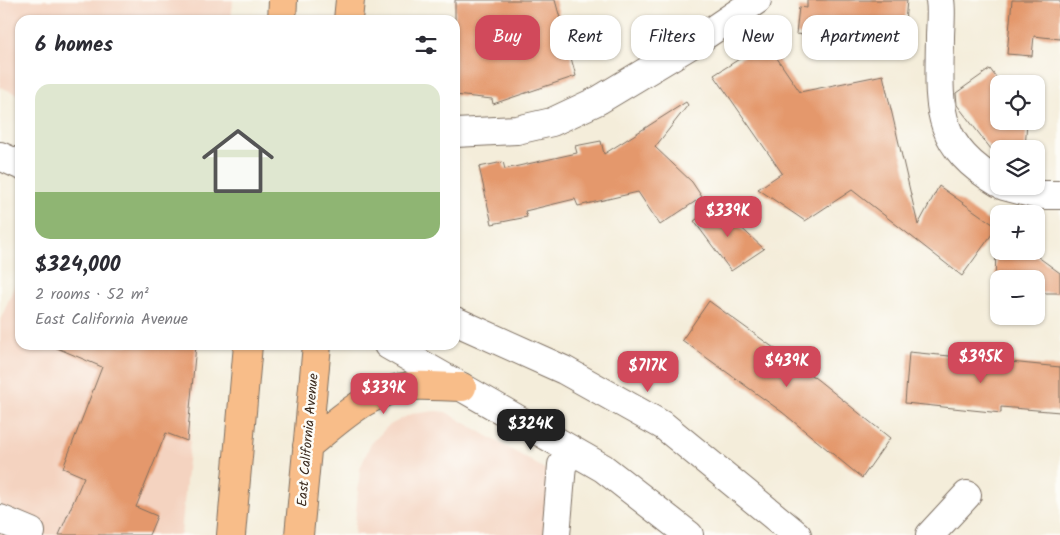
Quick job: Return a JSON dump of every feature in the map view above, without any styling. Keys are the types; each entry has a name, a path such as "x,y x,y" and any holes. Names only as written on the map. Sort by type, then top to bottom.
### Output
{"main road":[{"path":"282,15 284,0"},
{"path":"348,15 350,0"},
{"path":"232,535 248,350"},
{"name":"East California Avenue","path":"299,535 317,350"},
{"path":"308,446 359,404 378,394 412,386 462,387"}],"street":[{"path":"460,133 517,130 552,122 608,95 692,44 757,0"},
{"path":"940,0 939,103 944,122 958,151 982,173 990,178"},
{"path":"0,156 15,163"},
{"path":"1045,195 1060,195"},
{"path":"460,323 564,370 664,426 797,535"},
{"path":"397,350 603,468 689,535"},
{"path":"556,535 562,466 573,451"},
{"path":"930,535 967,494"},
{"path":"0,519 31,532"}],"shaded area":[{"path":"0,0 233,0 232,15 15,15 15,93 0,87"},
{"path":"15,284 15,350 199,350 181,535 0,535 0,321"},
{"path":"436,411 446,412 557,476 551,535 354,535 360,469 370,445 388,426 411,414"}],"building":[{"path":"455,0 555,0 559,15 550,15 550,60 572,60 576,76 493,104 492,99 460,96 460,15 455,15"},
{"path":"807,0 907,0 906,15 802,15 802,35 796,34 799,7 807,8"},
{"path":"1012,0 1060,0 1060,39 1034,36 1032,56 1007,54"},
{"path":"738,60 778,60 800,92 883,75 918,225 939,186 990,222 990,237 962,276 852,190 805,221 758,189 782,173 714,75"},
{"path":"990,69 994,75 990,75 990,130 1026,130 1026,140 990,140 990,148 957,105 956,93"},
{"path":"686,102 688,105 655,147 692,182 702,197 660,225 638,192 578,206 575,199 525,211 527,217 492,224 479,167 503,162 505,169 577,153 575,146 601,141 604,154"},
{"path":"718,206 764,249 731,271 694,221"},
{"path":"996,260 1042,260 1060,273 1060,293 1045,293 1045,270 995,270"},
{"path":"709,301 818,380 890,438 862,478 782,412 682,340"},
{"path":"62,350 196,350 187,441 166,433 136,507 157,516 149,535 59,535 84,477 63,468 102,367"},
{"path":"909,352 1060,367 1060,412 1001,407 1001,413 905,403"}]}
